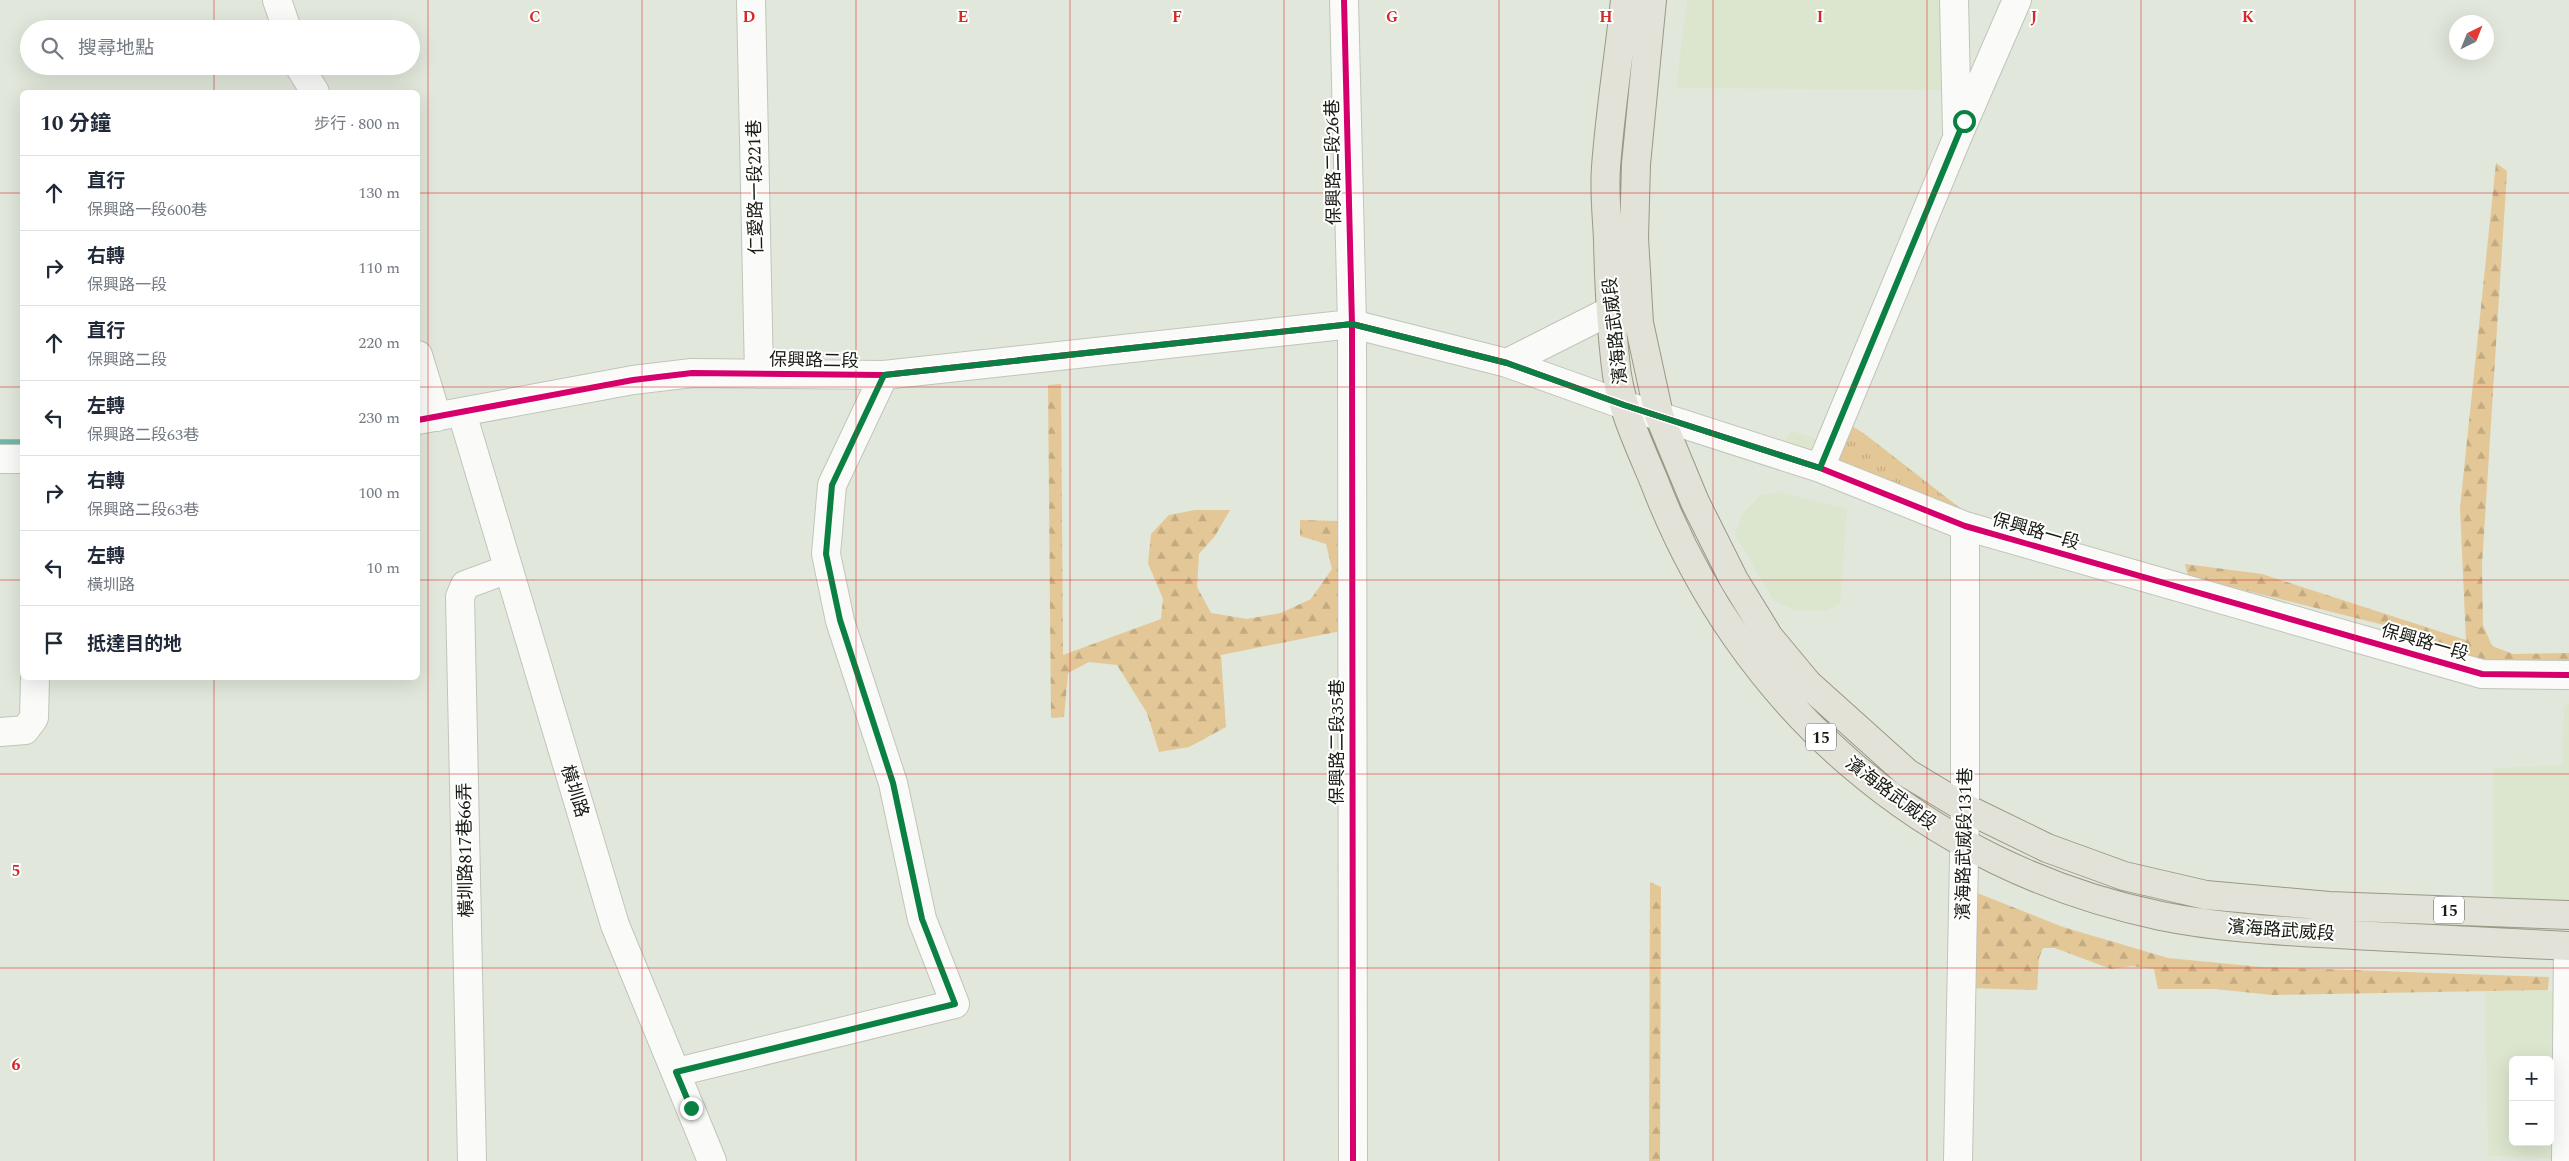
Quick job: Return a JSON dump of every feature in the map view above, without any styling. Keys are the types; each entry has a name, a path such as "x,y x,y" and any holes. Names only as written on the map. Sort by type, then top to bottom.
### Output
{"main road":[{"name":"濱海路武威段","path":"1624,0 1606,171 1610,311 1618,379 1624,405 1668,518 1722,617 1749,658 1780,696 1850,764 1927,822 1965,844 2022,871 2114,904 2224,927 2568,946"},
{"name":"濱海路武威段","path":"1652,0 1636,164 1634,238 1639,324 1659,415 1696,502 1734,580 1769,637 1808,684 1907,773 1965,808 2047,848 2124,876 2206,895 2329,906 2569,915"}],"street":[{"path":"277,0 284,20"},
{"name":"仁愛路一段221巷","path":"751,0 759,374"},
{"name":"保興路二段26巷","path":"1344,0 1352,324"},
{"path":"1954,0 1957,138"},
{"path":"1820,468 1957,138 2017,0"},
{"path":"305,75 314,90"},
{"path":"1507,363 1610,311"},
{"name":"保興路二段","path":"439,417 633,380 692,374 884,375 1352,324 1507,363"},
{"name":"保興路二段35巷","path":"1352,324 1353,1161"},
{"name":"橫圳路","path":"420,361 439,417 508,569 614,925 712,1161"},
{"name":"保興路一段","path":"1507,363 1624,405 1820,468 1965,526 2482,674 2569,675"},
{"path":"676,1072 955,1004 922,919 893,783 840,620 826,554 832,485 884,375"},
{"path":"0,459 20,460"},
{"name":"濱海路武威段131巷","path":"1958,1161 1965,844 1965,526"},
{"name":"橫圳路817巷66弄","path":"472,1161 460,597 465,585 508,569"},
{"path":"0,732 26,730 34,718 35,680"},
{"path":"2566,1161 2568,946"}],"shaded area":[{"path":"1687,0 1943,0 1944,90 1676,88"},
{"path":"1791,431 1823,441 1818,467 1776,457"},
{"path":"1779,492 1847,509 1840,603 1826,611 1797,611 1774,601 1735,535 1744,511 1759,496"},
{"path":"2569,703 2569,901 2493,899 2494,768 2562,765 2564,707"},
{"path":"2548,990 2558,994 2557,1149 2551,1158 2488,1156 2485,991"}],"green space":[{"path":"2496,163 2507,171 2482,565 2483,625 2492,646 2513,654 2569,653 2569,664 2534,664 2476,658 2384,625 2188,576 2185,564 2262,574 2466,640 2460,508"},
{"path":"1061,384 1063,655 1161,619 1163,599 1148,563 1151,534 1169,515 1195,510 1230,510 1215,536 1199,554 1197,587 1211,613 1247,619 1281,613 1311,599 1332,569 1326,544 1300,536 1300,520 1337,521 1348,515 1341,631 1221,655 1226,727 1189,747 1159,752 1147,713 1117,665 1089,662 1068,673 1064,717 1051,718 1048,385"},
{"path":"1849,424 1866,435 1969,515 1836,464"},
{"path":"1650,882 1661,887 1660,1161 1649,1161"},
{"path":"1967,889 2063,927 2168,958 2261,967 2549,977 2548,990 2272,995 2215,989 2158,989 2154,969 2132,966 2111,969 2055,948 2043,948 2039,958 2037,990 1967,988"}],"waterway":[{"path":"0,442 20,442"}],"cycle path":[{"path":"1344,0 1352,324 1353,1161"},
{"path":"420,420 633,380 692,373 884,375 1352,324 1507,363 1624,405 1820,468 1965,526 2482,674 2569,675"}],"route":[{"path":"691,1108 676,1072 955,1004 922,919 893,783 840,620 826,554 832,485 884,375 1352,324 1507,363 1624,405 1820,468 1964,121"}]}
